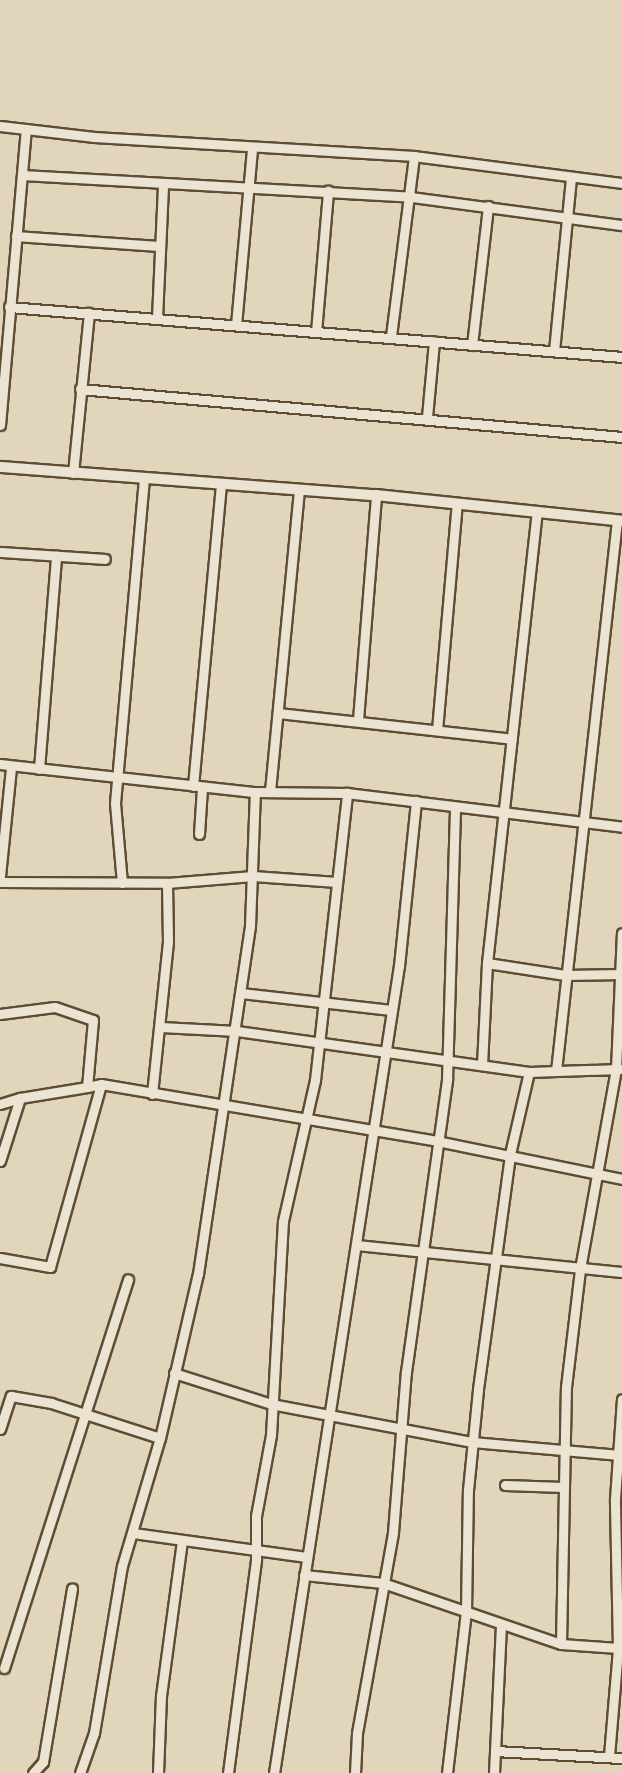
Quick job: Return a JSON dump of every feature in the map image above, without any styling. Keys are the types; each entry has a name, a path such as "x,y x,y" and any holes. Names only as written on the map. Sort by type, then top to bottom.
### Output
{"street":[{"path":"0,126 252,148 414,156 622,183"},
{"path":"0,425 26,129"},
{"path":"236,325 245,188 252,148"},
{"path":"391,336 411,197 414,156"},
{"path":"22,175 411,197 622,225"},
{"path":"554,351 570,177"},
{"path":"157,318 158,246 163,185"},
{"path":"316,332 328,191"},
{"path":"472,345 488,206"},
{"path":"16,236 158,246"},
{"path":"9,307 391,336 622,357"},
{"path":"73,473 89,313"},
{"path":"427,417 434,341"},
{"path":"80,389 427,417 622,437"},
{"path":"0,467 221,483 299,492 376,495 620,520 586,824 565,975 556,1071"},
{"path":"122,883 117,778 144,478"},
{"path":"199,834 198,787 221,483"},
{"path":"270,791 299,492"},
{"path":"358,720 376,495"},
{"path":"438,730 457,503"},
{"path":"482,1065 487,963 507,816 512,739 537,512"},
{"path":"0,552 105,559"},
{"path":"39,769 57,556"},
{"path":"278,713 512,739"},
{"path":"0,764 255,792 346,793 507,816 622,827"},
{"path":"0,876 11,767"},
{"path":"80,1773 94,1733 122,1566 160,1438 198,1274 237,1031 253,876 255,792"},
{"path":"228,1773 271,1404 283,1221 305,1121 325,1001 346,793"},
{"path":"274,1773 306,1557 331,1415 370,1133 386,1051 416,801"},
{"path":"355,1773 357,1733 393,1532 401,1428 421,1250 447,1061 455,809"},
{"path":"0,882 167,883 253,876 337,882"},
{"path":"152,1094 161,1027 167,883"},
{"path":"561,1644 563,1450 580,1269 596,1172 619,1069 622,933"},
{"path":"487,963 565,975 621,974"},
{"path":"241,993 391,1010"},
{"path":"0,1002 1,1014 55,1007 93,1020 87,1087"},
{"path":"161,1027 237,1031 529,1072 619,1069"},
{"path":"447,1773 466,1612 472,1442 510,1154 529,1072"},
{"path":"0,1258 50,1267 101,1084"},
{"path":"0,1104 101,1084 370,1133 437,1140 622,1179"},
{"path":"0,1161 20,1098"},
{"path":"356,1245 622,1272"},
{"path":"4,1668 88,1415 128,1279"},
{"path":"174,1374 271,1404 472,1442 620,1455"},
{"path":"0,1429 11,1396 88,1415 160,1438"},
{"path":"609,1756 618,1648 622,1399"},
{"path":"505,1485 563,1487"},
{"path":"133,1532 306,1557"},
{"path":"158,1773 161,1696 182,1540"},
{"path":"304,1575 383,1583 561,1644 618,1648"},
{"path":"33,1773 43,1762 72,1588"},
{"path":"494,1773 501,1625"},
{"path":"495,1751 622,1758"}]}
